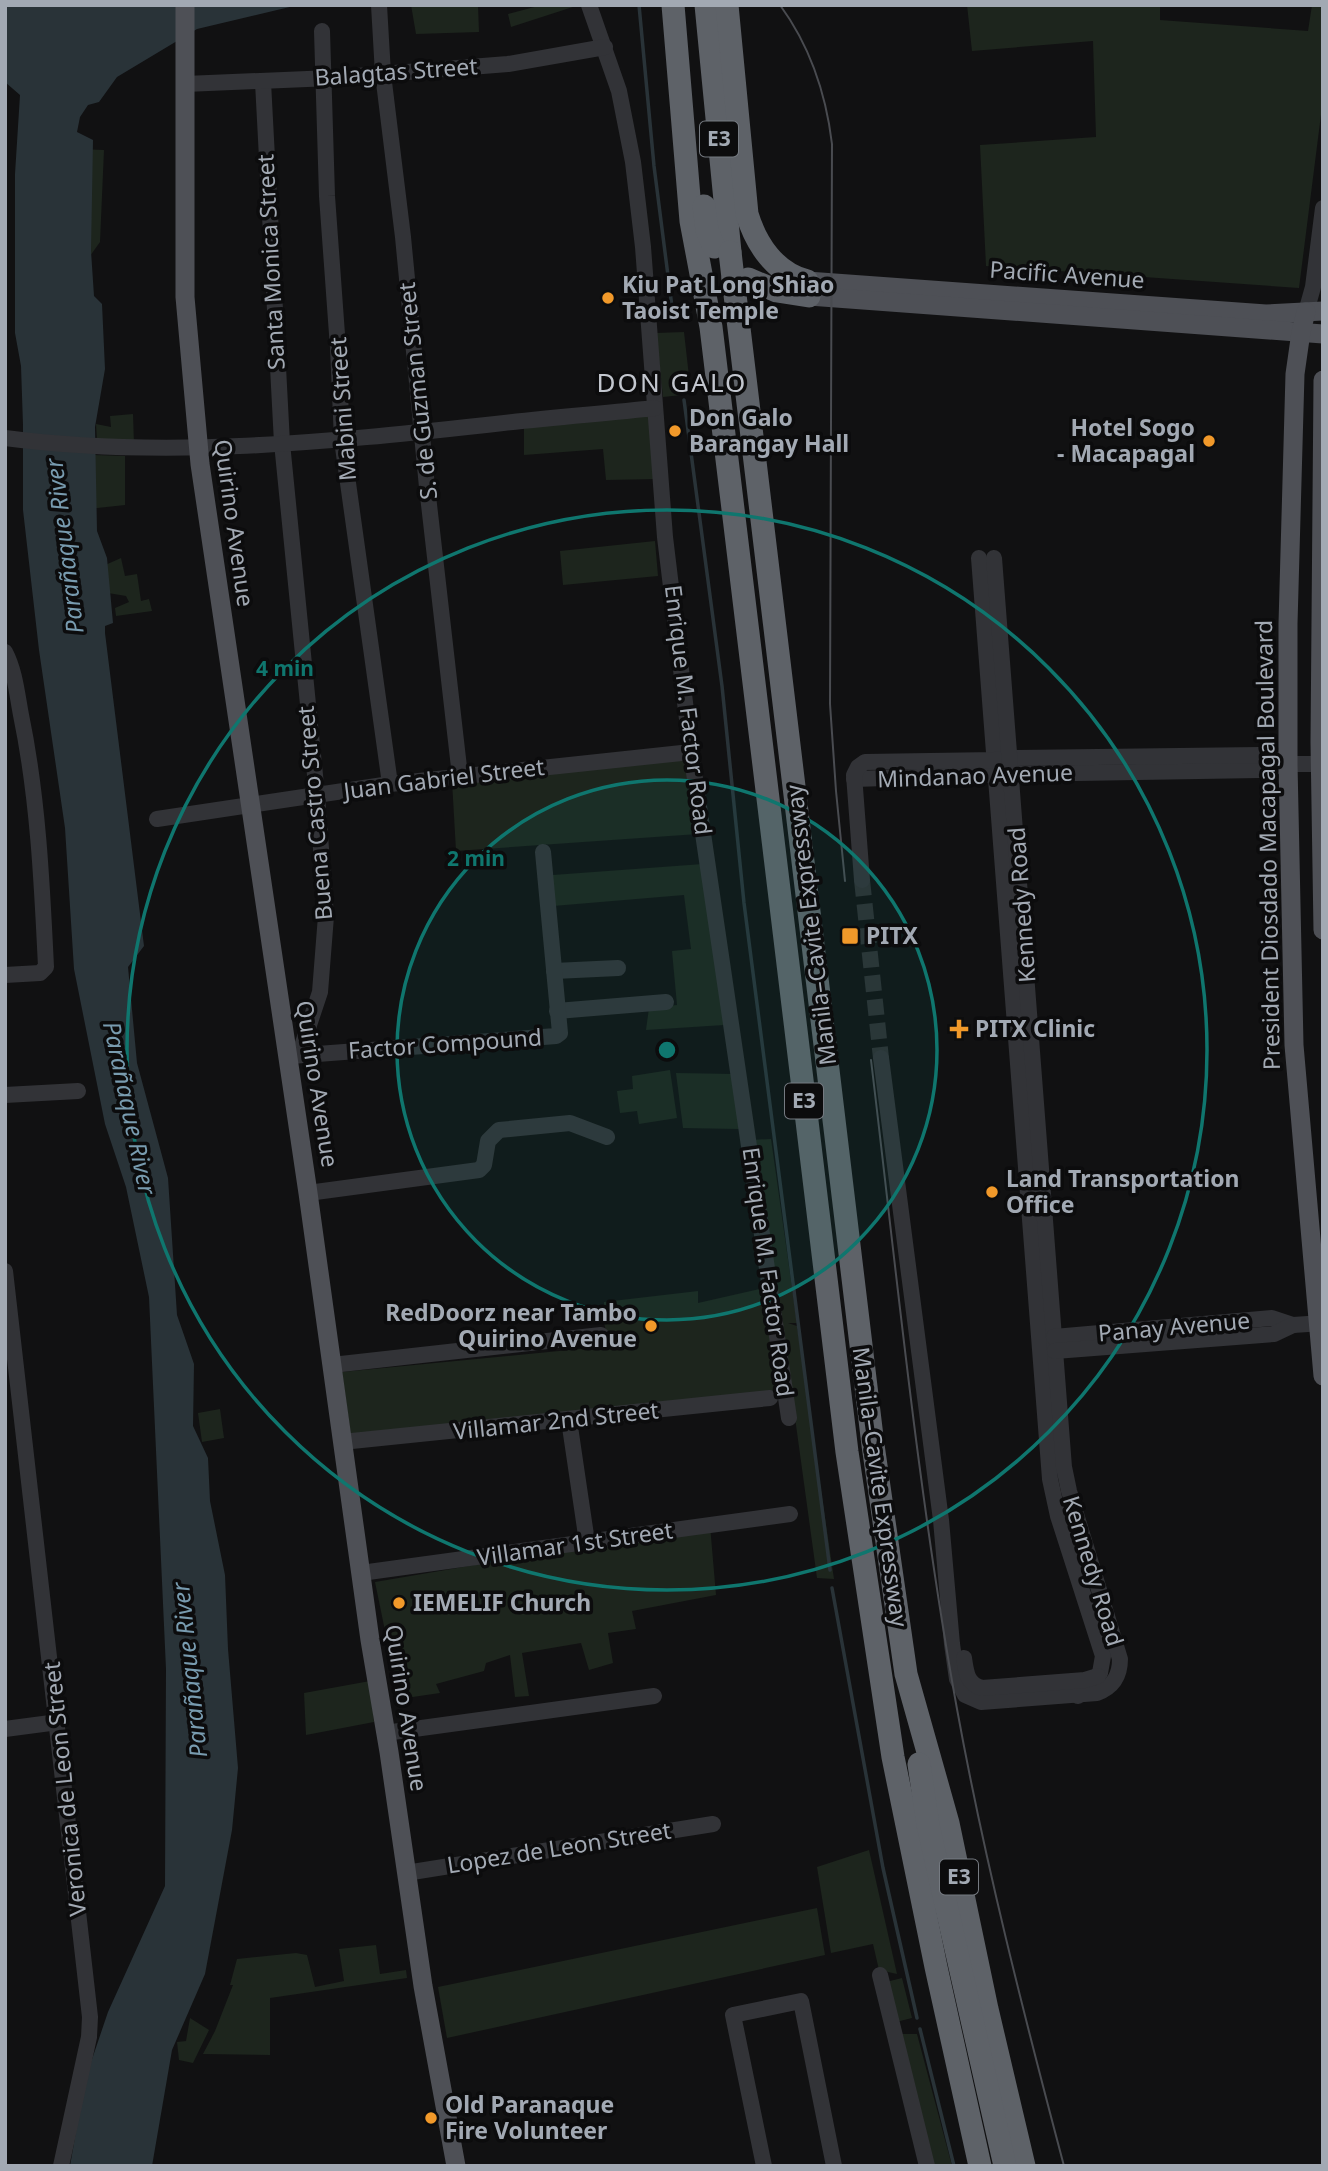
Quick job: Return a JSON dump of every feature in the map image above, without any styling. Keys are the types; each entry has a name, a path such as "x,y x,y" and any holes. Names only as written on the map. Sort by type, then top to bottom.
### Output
{"highway":[{"name":"Manila–Cavite Expressway","path":"673,5 691,221 711,327 847,1452 893,1757 980,2166"},
{"path":"681,5 704,215 707,230 722,249"},
{"name":"Manila–Cavite Expressway","path":"706,5 722,249 740,278 873,1446 906,1674 947,1823 1024,2166"},
{"path":"727,5 747,214 757,240 766,254 808,288"},
{"path":"740,278 777,291 808,288"},
{"path":"906,1674 926,1815 1005,2166"},
{"path":"962,2085 989,2166"}],"main road":[{"name":"Quirino Avenue","path":"185,5 185,297 198,448 251,806 293,1056 360,1573 424,1986 456,2166"},
{"name":"Pacific Avenue","path":"808,288 1266,314 1314,312"},
{"name":"Pacific Avenue","path":"808,288 1323,334"},
{"name":"President Diosdado Macapagal Boulevard","path":"1314,312 1301,332 1296,366 1287,669 1294,1045 1321,1323 1323,1376"},
{"path":"1323,380 1320,764 1323,930"}],"street":[{"name":"S. de Guzman Street","path":"379,5 383,74 403,237 460,776"},
{"name":"Enrique M. Factor Road","path":"589,5 624,109 633,166 643,247 665,537 691,752 789,1418"},
{"name":"Mabini Street","path":"322,31 326,183 342,440 390,784"},
{"name":"Balagtas Street","path":"185,84 262,82 508,64 605,47"},
{"name":"Santa Monica Street","path":"262,82 282,443"},
{"path":"1314,312 1313,287 1323,208"},
{"path":"10,438 111,447 198,448 342,440 655,408"},
{"name":"Buena Castro Street","path":"282,443 317,795 325,928 320,992 293,1056"},
{"name":"Kennedy Road","path":"986,558 1015,925 1017,1057 1050,1479 1058,1516 1102,1651 1102,1666 1098,1676 1078,1696"},
{"path":"5,652 13,671 29,751 41,869 46,967 40,973 5,975"},
{"name":"Juan Gabriel Street","path":"157,819 390,784 691,752"},
{"name":"Mindanao Avenue","path":"862,880 854,779 858,767 865,762 1260,771 1288,764 1320,764"},
{"path":"543,852 557,1011 666,1002"},
{"name":"Kennedy Road","path":"1015,925 1034,1056 1066,1479 1120,1659 1119,1672 1111,1685 1097,1693 1078,1696"},
{"path":"554,971 618,968"},
{"name":"Factor Compound","path":"293,1056 555,1036 559,1033 557,1011"},
{"path":"1017,1057 1034,1056"},
{"path":"881,1058 944,1546 966,1670 971,1682 978,1687 987,1688 1085,1680 1098,1676"},
{"path":"5,1095 78,1091"},
{"path":"309,1193 479,1170 484,1165 488,1141 499,1130 570,1123 607,1137"},
{"name":"Veronica de Leon Street","path":"5,1271 13,1410 58,1723 90,2017 89,2037 61,2166"},
{"name":"Panay Avenue","path":"1055,1344 1272,1318 1293,1325 1321,1323"},
{"path":"332,1365 601,1335"},
{"name":"Villamar 2nd Street","path":"342,1442 770,1398"},
{"path":"569,1420 587,1542"},
{"name":"Villamar 1st Street","path":"360,1573 790,1514"},
{"path":"944,1546 951,1644 958,1683 965,1695 981,1702 1078,1696"},
{"path":"385,1733 654,1696"},
{"path":"5,1729 58,1723"},
{"name":"Lopez de Leon Street","path":"406,1873 713,1824"},
{"path":"880,1975 927,2166"},
{"path":"764,2166 733,2015 801,2001 834,2166"}],"shaded area":[{"path":"411,5 478,5 479,32 416,34"},
{"path":"542,5 579,5 511,27 508,14"},
{"path":"967,5 1160,5 1160,20 1308,31 1312,5 1323,5 1323,99 1299,288 986,266 980,145 1096,137 1093,41 972,51"},
{"path":"79,149 104,150 100,242 90,256"},
{"path":"684,332 691,394 663,397 656,333"},
{"path":"651,412 656,479 606,480 603,449 524,455 524,423"},
{"path":"133,414 134,444 97,441 96,424 111,427 110,416"},
{"path":"94,455 125,456 125,505 88,509"},
{"path":"655,541 658,576 563,585 560,551"},
{"path":"121,558 125,576 137,574 141,601 149,599 152,611 116,616 115,608 129,602 126,596 108,593 103,566"},
{"path":"688,758 698,834 456,851 452,781"},
{"path":"703,864 724,1025 646,1030 649,1008 677,1005 672,951 691,949 684,895 553,906 553,875"},
{"path":"670,1070 677,1118 639,1124 637,1111 620,1113 617,1091 633,1089 632,1076"},
{"path":"676,1073 733,1074 739,1129 683,1128"},
{"path":"771,1139 797,1323 788,1323 797,1326 834,1579 817,1578 782,1323 749,1140"},
{"path":"764,1288 776,1391 351,1436 342,1372 610,1346 604,1323 604,1302 698,1291 698,1303"},
{"path":"220,1409 224,1438 202,1442 198,1413"},
{"path":"710,1525 716,1595 632,1611 636,1629 608,1633 613,1663 589,1670 581,1643 522,1653 529,1696 515,1697 510,1655 486,1663 484,1671 436,1684 440,1693 399,1699 375,1582"},
{"path":"370,1681 374,1722 306,1735 304,1693"},
{"path":"869,1850 897,1974 879,1970 873,1944 831,1953 817,1867"},
{"path":"817,1908 825,1955 447,2038 438,1987"},
{"path":"376,1945 380,1974 406,1970 407,1978 270,1998 270,2055 203,2054 233,1985 230,1985 237,1959 296,1953 307,1955 315,1987 344,1981 339,1949"},
{"path":"902,1978 912,2018 892,2023 882,1983"},
{"path":"190,2018 209,2030 193,2063 179,2060 177,2042 186,2041"},
{"path":"898,2034 917,2034 952,2166 929,2166"}],"water":[{"name":"Parañaque River","path":"5,5 298,5 197,29 117,77 99,102 88,105 80,117 77,132 93,140 91,251 94,296 102,304 105,369 95,427 97,531 107,558 113,623 105,626 105,633 144,946 128,967 137,1063 168,1178 177,1315 194,1364 193,1426 208,1458 210,1501 225,1575 238,1768 232,1830 205,1974 172,2050 152,2166 70,2166 85,2080 108,2012 165,1886 166,1669 149,1297 126,1187 105,1124 74,969 65,828 39,650 23,510 21,366 15,333 15,174 20,95 5,82"}],"waterway":[{"path":"639,5 654,166 672,307"},
{"path":"684,400 722,686 744,903 830,1570"},
{"path":"832,1588 883,1868 917,2018"},
{"path":"920,2029 954,2166"}],"tunnel":[{"path":"862,880 881,1058"}],"tram line":[{"path":"780,5 800,37 815,71 826,107 832,144 830,704 845,881"},
{"path":"871,1060 920,1466 957,1709 993,1881 1064,2166"}],"place":[{"name":"Kiu Pat Long Shiao Taoist Temple","path":"608,298"},
{"name":"Don Galo Barangay Hall","path":"675,431"},
{"name":"Hotel Sogo - Macapagal","path":"1209,441"},
{"name":"PITX","path":"850,936"},
{"name":"PITX Clinic","path":"959,1029"},
{"name":"Land Transportation Office","path":"992,1192"},
{"name":"RedDoorz near Tambo Quirino Avenue","path":"651,1326"},
{"name":"IEMELIF Church","path":"399,1603"},
{"name":"Old Paranaque Fire Volunteer","path":"431,2118"}],"district":[{"name":"DON GALO","path":"672,383"}]}
